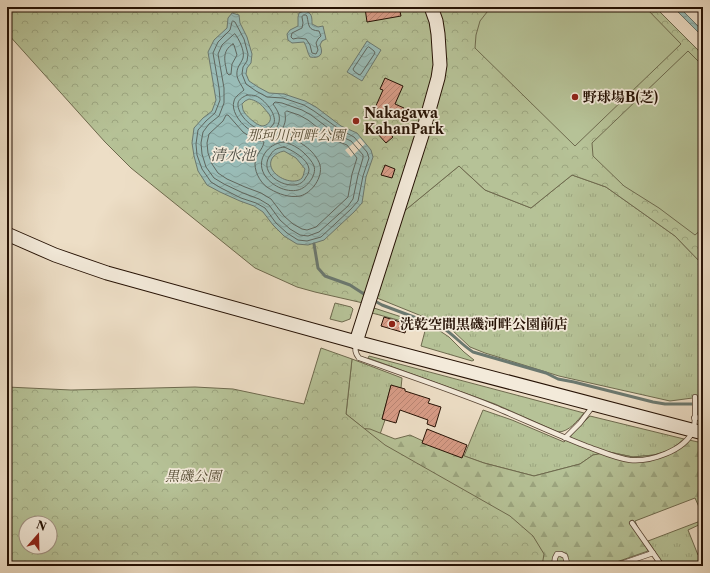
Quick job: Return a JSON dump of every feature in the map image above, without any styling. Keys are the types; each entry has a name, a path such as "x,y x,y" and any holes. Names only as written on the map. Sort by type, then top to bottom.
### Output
{"street":[{"path":"356,342 422,135 438,78 440,65 438,34 436,21 431,7"},
{"path":"7,234 55,255 107,273 356,342 594,404 696,423"}],"lane":[{"path":"356,342 355,354 359,358 494,407 565,438 607,454 631,460 664,455 676,449 686,440 696,423 703,417"},
{"path":"695,397 696,423"},
{"path":"565,438 580,423 594,404"},
{"path":"632,523 652,554 662,566"},
{"path":"554,566 554,558 557,554 565,556 568,566"},
{"path":"615,566 652,554"}],"green space":[{"name":"那珂川河畔公園","path":"7,7 655,7 703,55 703,265 675,236 606,187 572,175 531,208 485,190 459,166 391,222 363,303 297,287 255,268 131,168 105,142 7,33"},
{"name":"野球場B(芝)","path":"491,7 645,7 681,44 575,146 475,48 476,35 480,21"},
{"path":"688,51 703,66 703,228 695,235 659,208 624,186 593,156 592,143"},
{"path":"459,166 485,190 531,208 572,175 606,187 675,236 703,265 703,412 700,397 670,401 559,376 485,353 470,347 452,330 434,321 377,298 403,212"},
{"path":"335,303 351,307 353,309 350,319 342,322 330,319"},
{"path":"374,308 440,331 449,337 474,360 472,361 421,346 425,331 398,320 372,313"},
{"name":"黒磯公園","path":"321,348 352,359 346,414 385,445 510,516 533,536 544,554 542,566 7,566 7,387 71,390 195,387 233,389 304,404"},
{"path":"369,356 584,413 576,423 562,432 558,432 495,404 368,358"},
{"path":"352,359 402,378 401,388 391,386 382,419 385,420 378,440 346,414"},
{"path":"483,410 512,420 564,442 590,416 684,439 671,450 654,455 633,457 609,452 593,455 580,464 534,476 484,463 464,456"},
{"path":"356,428 370,429 395,439 410,435 484,463 534,476 580,464 593,455 609,452 633,457 654,455 671,450 684,439 703,443 703,516 695,498 635,521 648,551 605,566 480,566"},
{"path":"703,520 703,523 688,530 698,555 703,553 703,566 665,566 648,541"}],"water":[{"path":"673,7 679,7 703,31 703,37"},
{"path":"304,11 309,12 311,15 312,24 318,27 323,26 326,39 322,41 320,45 322,51 320,55 316,57 310,57 304,42 292,43 288,40 287,34 290,30 298,26 299,13"},
{"name":"清水池","path":"232,13 239,15 240,23 247,37 252,54 251,63 247,68 246,74 249,81 269,93 284,94 305,101 316,107 341,126 357,133 371,150 373,157 366,177 362,203 324,240 308,245 297,244 284,236 263,212 254,206 207,185 198,171 192,143 194,128 212,111 216,100 208,52 214,40 227,28 228,18","holes":["249,99 259,103 269,114 270,121 264,126 251,120 244,112 242,104","284,151 296,158 305,169 302,178 297,181 286,180 280,177 271,168 273,157"]},
{"path":"367,41 381,50 362,81 347,72"}],"pier":[{"path":"360,138 365,144 351,157 345,150"}],"building":[{"path":"399,7 401,16 367,22 365,8"},
{"path":"385,78 403,86 395,104 404,108 400,118 375,108 383,90 380,89"},
{"path":"383,126 393,137 386,143 376,132"},
{"path":"385,165 395,169 392,178 381,175"},
{"path":"384,317 407,324 405,333 381,326"},
{"path":"391,385 430,399 428,403 441,407 435,427 427,424 428,420 400,410 396,423 382,419"},
{"path":"427,429 467,445 462,458 422,443"}],"waterway":[{"path":"314,244 318,268 325,276 350,285 367,296"},
{"path":"373,300 382,305 443,328 473,352 546,373 558,379 653,402 665,404 703,404"}],"place":[{"name":"野球場B(芝)","path":"575,97"},
{"name":"Nakagawa KahanPark","path":"356,121"},
{"name":"洗乾空間黒磯河畔公園前店","path":"392,324"}]}
